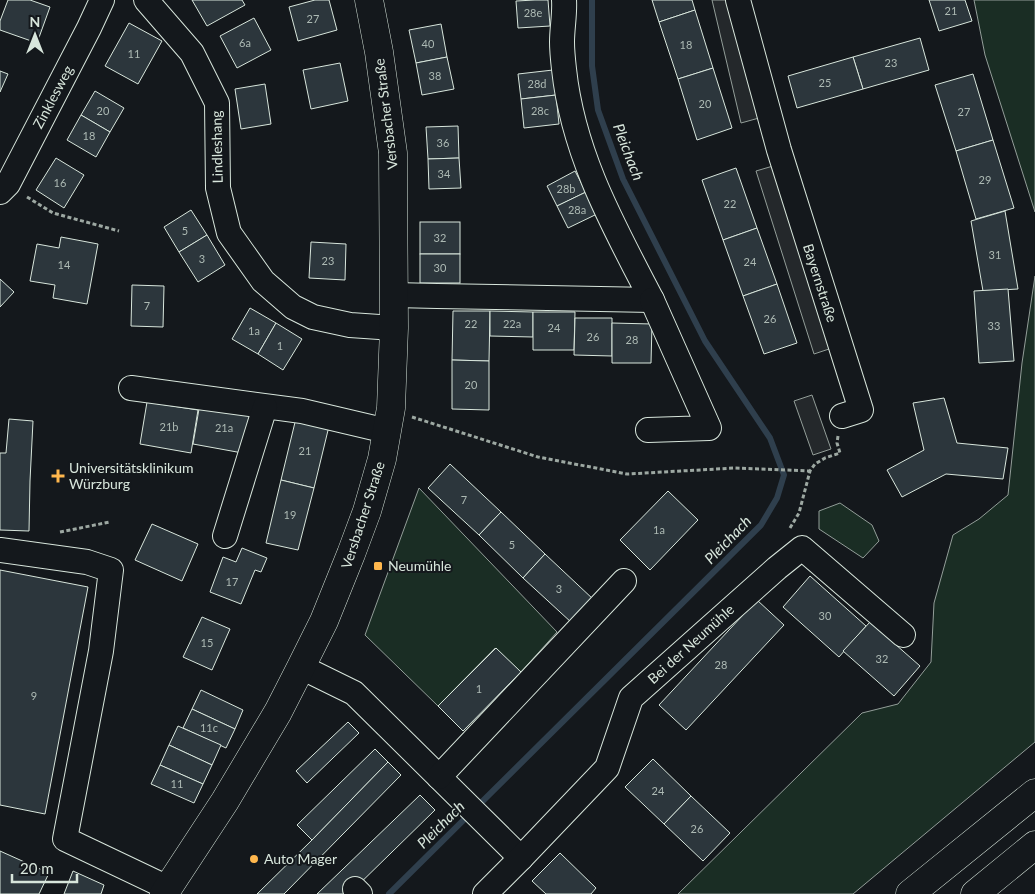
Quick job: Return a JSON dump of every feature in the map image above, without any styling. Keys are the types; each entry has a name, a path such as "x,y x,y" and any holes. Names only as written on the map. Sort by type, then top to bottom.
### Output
{"main road":[{"name":"Versbacher Straße","path":"166,891 225,801 278,712 324,621 367,511 376,481 389,420 394,328 392,153 369,0"},
{"path":"910,894 1035,793"},
{"path":"975,894 1035,845"}],"street":[{"name":"Zinklesweg","path":"4,188 102,0"},
{"name":"Lindleshang","path":"146,0 192,53 217,103 218,188 229,233 263,281 293,307 313,317 350,325 394,328"},
{"path":"564,0 565,15 562,42 564,68 569,106 579,145 599,197 652,300 709,428 648,430"},
{"name":"Bayernstraße","path":"738,0 779,150 861,410 842,416"},
{"path":"394,294 652,300"},
{"path":"131,388 302,412 389,420"},
{"path":"226,536 265,407"},
{"path":"794,541 903,635"},
{"name":"Bei der Neumühle","path":"485,894 608,768 631,698 777,568 794,541"},
{"path":"0,550 87,562 110,570 102,651 65,839 166,891"},
{"path":"447,785 624,581"},
{"path":"301,667 354,693 522,858"}],"path":[{"path":"4,188 53,213 119,231"},
{"path":"389,420 402,413 538,457 627,474 734,468 810,471"},
{"path":"794,541 810,471 815,464 824,458 840,453 837,442 842,416"},
{"path":"60,532 110,522"}],"green space":[{"path":"974,0 1035,0 1035,212 985,55"},
{"path":"1035,276 1035,742 853,894 678,894 862,713 898,704 931,662 934,603 953,535 979,519 1008,495 1022,363"},
{"path":"419,488 557,632 521,672 495,648 438,706 365,635"},
{"path":"840,503 872,525 879,541 863,558 819,529 819,511"}],"shaded area":[{"path":"712,0 731,0 759,118 741,123"},
{"path":"773,166 832,348 814,354 756,171"},
{"path":"812,395 831,449 813,455 794,401"}],"building":[{"path":"8,0 30,0 50,7 37,43 0,30 0,21"},
{"path":"192,0 242,0 245,5 207,26"},
{"path":"315,0 329,0 337,30 298,41 289,7"},
{"path":"548,0 550,26 518,28 516,1"},
{"path":"652,0 692,0 695,10 659,22"},
{"path":"929,0 965,0 972,21 939,31"},
{"path":"695,10 713,68 678,79 659,22"},
{"path":"254,18 271,50 237,68 220,36"},
{"path":"129,23 162,41 138,84 105,66"},
{"path":"441,24 447,57 416,63 409,30"},
{"path":"920,38 929,70 863,89 853,57"},
{"path":"447,57 454,89 422,95 416,63"},
{"path":"853,57 863,89 797,108 788,76"},
{"path":"340,63 348,101 311,109 303,70"},
{"path":"713,68 732,128 697,140 678,79"},
{"path":"553,70 556,95 521,99 518,74"},
{"path":"0,71 8,74 0,92"},
{"path":"973,74 993,140 956,151 935,85"},
{"path":"265,84 271,124 241,129 235,89"},
{"path":"95,91 124,108 110,132 81,115"},
{"path":"556,95 559,124 524,128 521,99"},
{"path":"81,115 110,132 96,157 67,140"},
{"path":"458,126 459,158 428,159 426,127"},
{"path":"993,140 1014,208 976,219 956,151"},
{"path":"56,158 84,175 64,208 36,190"},
{"path":"459,158 461,188 429,189 428,159"},
{"path":"736,168 757,228 723,240 702,180"},
{"path":"575,171 586,192 557,206 547,186"},
{"path":"586,192 597,214 568,228 557,206"},
{"path":"191,210 207,235 179,252 164,227"},
{"path":"1005,211 1018,289 983,291 971,221"},
{"path":"420,222 460,222 460,254 420,254"},
{"path":"757,228 777,284 743,296 723,240"},
{"path":"207,235 225,265 198,282 179,252"},
{"path":"61,237 98,244 87,304 53,298 55,285 30,281 37,244 59,248"},
{"path":"311,242 346,244 345,280 309,278"},
{"path":"420,254 460,254 460,283 420,283"},
{"path":"0,279 14,292 0,307"},
{"path":"777,284 797,343 764,354 743,296"},
{"path":"132,285 164,286 163,327 131,326"},
{"path":"1008,289 1014,361 979,363 974,291"},
{"path":"250,308 276,323 258,354 232,339"},
{"path":"453,311 490,311 489,361 452,360"},
{"path":"490,311 533,312 533,337 490,336"},
{"path":"533,312 575,312 574,350 533,350"},
{"path":"575,318 612,318 612,356 574,355"},
{"path":"276,323 302,339 283,370 258,354"},
{"path":"612,323 652,324 651,363 612,363"},
{"path":"452,360 489,361 489,410 452,409"},
{"path":"944,398 957,443 1008,448 1003,479 946,474 902,497 887,470 924,450 913,403"},
{"path":"147,402 198,410 191,453 140,444"},
{"path":"200,403 255,413 248,454 193,444"},
{"path":"297,414 330,422 314,488 281,480"},
{"path":"9,419 33,421 29,531 0,530 0,453 6,453"},
{"path":"450,464 501,512 479,535 428,488"},
{"path":"281,480 314,488 298,550 266,543"},
{"path":"668,491 698,520 650,570 620,540"},
{"path":"501,512 545,554 523,578 479,535"},
{"path":"152,524 198,544 182,581 135,560"},
{"path":"242,548 267,558 261,572 255,570 241,604 210,592 223,557 236,562"},
{"path":"545,554 594,600 572,623 523,578"},
{"path":"0,570 88,587 45,814 0,805"},
{"path":"810,576 866,626 839,657 783,607"},
{"path":"757,600 784,625 686,730 659,705"},
{"path":"202,617 230,629 212,670 183,657"},
{"path":"870,622 920,666 894,696 843,651"},
{"path":"496,648 521,672 463,731 438,706"},
{"path":"201,690 243,710 235,729 192,709"},
{"path":"192,709 235,729 226,748 183,728"},
{"path":"348,722 359,733 307,783 296,771"},
{"path":"178,726 221,745 212,765 169,745"},
{"path":"169,745 212,765 203,784 160,765"},
{"path":"375,749 388,762 312,840 297,825"},
{"path":"653,759 691,796 664,824 625,787"},
{"path":"388,762 401,775 284,894 257,894 312,840"},
{"path":"160,765 203,784 194,803 151,784"},
{"path":"420,795 435,810 349,894 317,894"},
{"path":"691,796 730,833 703,861 664,824"},
{"path":"0,851 49,873 39,894 0,894"},
{"path":"560,853 596,888 591,894 546,894 532,881"},
{"path":"73,871 104,885 101,894 64,894"}],"waterway":[{"name":"Pleichach","path":"389,894 761,525 777,498 784,475 770,438 705,341 623,179 598,110 592,66 592,0"}],"place":[{"name":"Universitätsklinikum Würzburg","path":"58,476"},
{"name":"Neumühle","path":"378,566"},
{"name":"Auto Mager","path":"254,859"}]}
